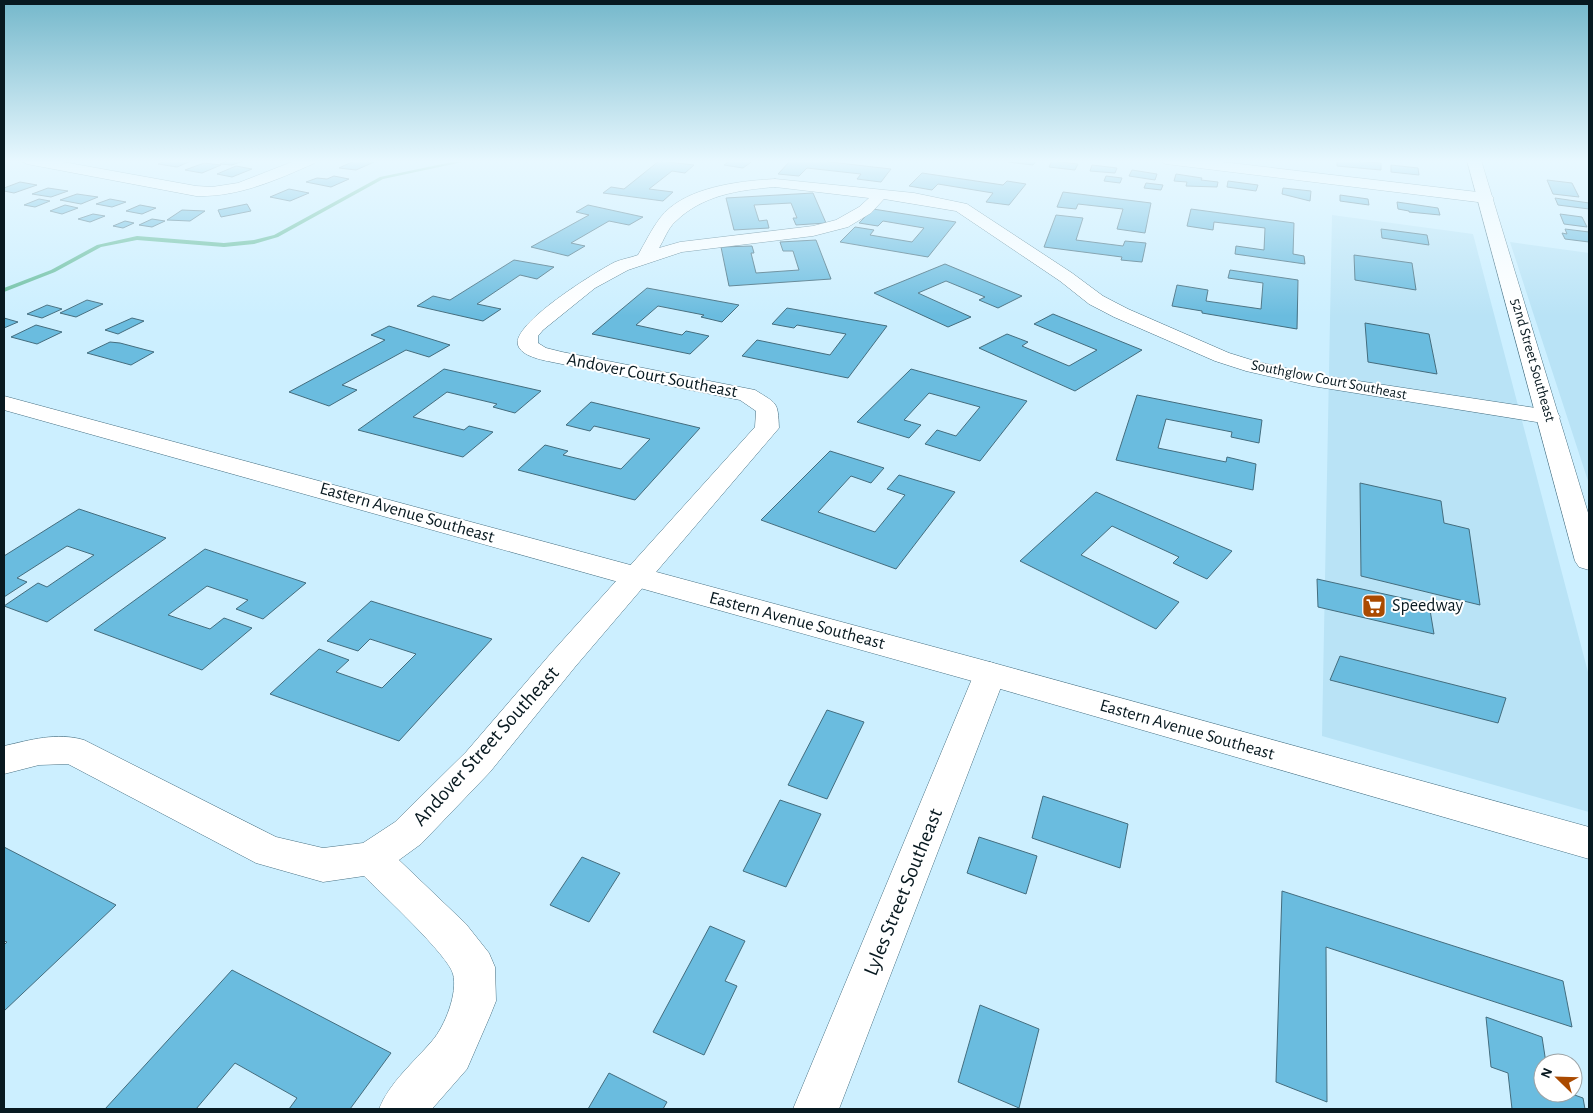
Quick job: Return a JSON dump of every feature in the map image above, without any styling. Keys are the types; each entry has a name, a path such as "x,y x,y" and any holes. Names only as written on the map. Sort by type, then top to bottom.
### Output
{"street":[{"name":"Southglow Court Southeast","path":"644,259 667,220 677,212"},
{"path":"644,259 680,247 813,231 842,224 862,212"},
{"name":"Southglow Court Southeast","path":"968,212 1066,277 1096,300 1222,357 1253,367 1312,380 1549,417"},
{"name":"52nd Street Southeast","path":"1490,212 1589,561"},
{"name":"Andover Court Southeast","path":"636,577 767,428 767,408 747,395 559,358 539,352 528,345 528,335 536,326 589,284 622,266 644,259"},
{"name":"Eastern Avenue Southeast","path":"4,403 990,674 1589,843"},
{"name":"Andover Street Southeast","path":"4,760 39,751 72,750 269,851 323,865 371,858 408,833 478,762 636,577"},
{"name":"Lyles Street Southeast","path":"816,1109 990,674"},
{"path":"371,858 452,937 474,967 475,1001 451,1053 402,1109"}],"shaded area":[{"path":"1332,215 1473,234 1589,676 1589,812 1322,736"},
{"path":"1510,242 1589,253 1589,484"}],"building":[{"path":"131,212 147,212 142,214"},
{"path":"179,212 204,212 190,221 167,220"},
{"path":"219,212 246,212 221,217"},
{"path":"576,212 620,212 643,217 629,225 609,221 571,243 585,246 568,256 531,247 589,215"},
{"path":"729,212 756,212 759,221 767,220 769,228 734,230"},
{"path":"795,212 821,212 826,223 796,225 793,218 797,218"},
{"path":"870,212 892,212 956,222 928,257 840,242 855,227 874,230 870,235 912,242 924,228 883,221 878,226 859,223"},
{"path":"1122,212 1149,212 1145,233 1117,229"},
{"path":"1190,212 1213,212 1294,223 1293,254 1304,256 1305,264 1235,254 1236,246 1264,250 1265,228 1214,222 1213,230 1187,226"},
{"path":"1409,212 1439,212 1440,215"},
{"path":"93,214 105,216 90,222 78,219"},
{"path":"1560,214 1582,217 1587,227 1564,224"},
{"path":"1056,215 1083,218 1076,240 1123,246 1125,241 1146,243 1142,262 1121,260 1122,257 1044,247"},
{"path":"152,219 165,221 152,227 139,225"},
{"path":"125,221 134,223 123,228 113,226"},
{"path":"1381,229 1427,235 1429,245 1382,238"},
{"path":"1565,229 1589,232 1589,242 1565,239 1562,233 1567,234"},
{"path":"816,240 831,279 729,286 721,247 752,246 754,253 751,253 756,273 799,270 793,251 783,251 780,242"},
{"path":"1354,255 1412,263 1416,290 1355,280"},
{"path":"514,260 554,267 537,279 520,275 477,304 501,309 483,321 417,306 433,296 450,300"},
{"path":"945,264 1022,296 998,308 979,300 985,297 946,281 918,293 971,317 948,327 874,293"},
{"path":"1230,270 1298,280 1297,329 1172,306 1177,285 1208,290 1206,301 1261,309 1263,283 1228,278"},
{"path":"647,288 739,305 722,322 701,317 704,315 658,306 636,325 682,335 686,331 709,336 690,354 592,334"},
{"path":"87,300 103,304 76,317 60,313"},
{"path":"47,305 62,309 42,318 27,314"},
{"path":"787,308 887,326 848,378 742,356 757,340 830,355 846,334 797,325 794,328 772,324"},
{"path":"1053,314 1142,350 1075,391 979,348 1007,334 1028,342 1022,346 1069,366 1097,350 1034,324"},
{"path":"4,318 18,322 4,328"},
{"path":"132,318 144,321 118,334 105,330"},
{"path":"1365,323 1429,334 1437,374 1368,362"},
{"path":"36,325 62,332 37,344 11,337"},
{"path":"389,326 450,345 429,357 406,350 342,385 357,390 329,406 289,392 385,340 371,335"},
{"path":"110,342 154,352 131,365 87,353"},
{"path":"444,369 541,391 515,413 493,407 497,404 447,392 413,417 464,430 469,426 493,432 463,457 358,430"},
{"path":"911,369 1027,401 980,461 925,444 937,430 956,436 980,407 929,393 904,420 921,425 909,438 857,422"},
{"path":"1137,395 1262,420 1259,443 1231,437 1232,432 1166,419 1158,448 1226,462 1227,457 1256,464 1253,490 1116,460"},
{"path":"591,402 700,428 635,500 518,470 545,445 568,451 563,455 621,469 650,439 594,426 590,431 566,425"},
{"path":"830,451 884,468 871,483 851,476 818,512 875,532 905,495 887,489 899,475 955,492 896,569 761,520"},
{"path":"1360,483 1441,501 1444,523 1469,529 1480,605 1361,576"},
{"path":"1096,492 1232,551 1207,579 1173,563 1179,557 1112,526 1081,555 1179,602 1156,629 1020,561"},
{"path":"79,509 166,538 47,622 4,606 38,583 47,587 94,555 67,546 17,578 27,582 4,597 4,556"},
{"path":"205,549 306,583 263,619 236,609 248,600 207,586 168,615 210,629 224,618 252,628 202,670 94,630"},
{"path":"1317,579 1429,604 1434,634 1318,607"},
{"path":"371,601 492,639 399,741 270,694 319,649 349,660 336,672 382,688 416,654 370,639 358,651 327,641"},
{"path":"1340,656 1506,698 1498,723 1330,680"},
{"path":"827,710 864,722 827,799 788,785"},
{"path":"1043,796 1128,824 1120,868 1032,838"},
{"path":"780,800 821,814 786,887 743,871"},
{"path":"979,837 1037,856 1026,894 967,873"},
{"path":"4,847 116,905 4,1011 4,945 7,942 4,941"},
{"path":"582,857 620,873 589,922 550,905"},
{"path":"1282,891 1563,981 1572,1027 1326,947 1327,1102 1276,1082"},
{"path":"710,926 745,941 725,981 737,986 704,1055 653,1032"},
{"path":"232,970 391,1053 350,1109 289,1109 297,1098 235,1063 196,1109 105,1109"},
{"path":"980,1005 1039,1029 1019,1108 958,1082"},
{"path":"1486,1017 1542,1037 1544,1053 1533,1053 1533,1103 1583,1103 1583,1098 1585,1109 1512,1109 1508,1073 1491,1067"},
{"path":"609,1073 667,1102 663,1109 588,1109"}],"waterway":[{"path":"4,290 53,271 99,246 137,238 224,245 254,242 276,236 320,212"}],"place":[{"name":"Speedway","path":"1374,606"}]}
